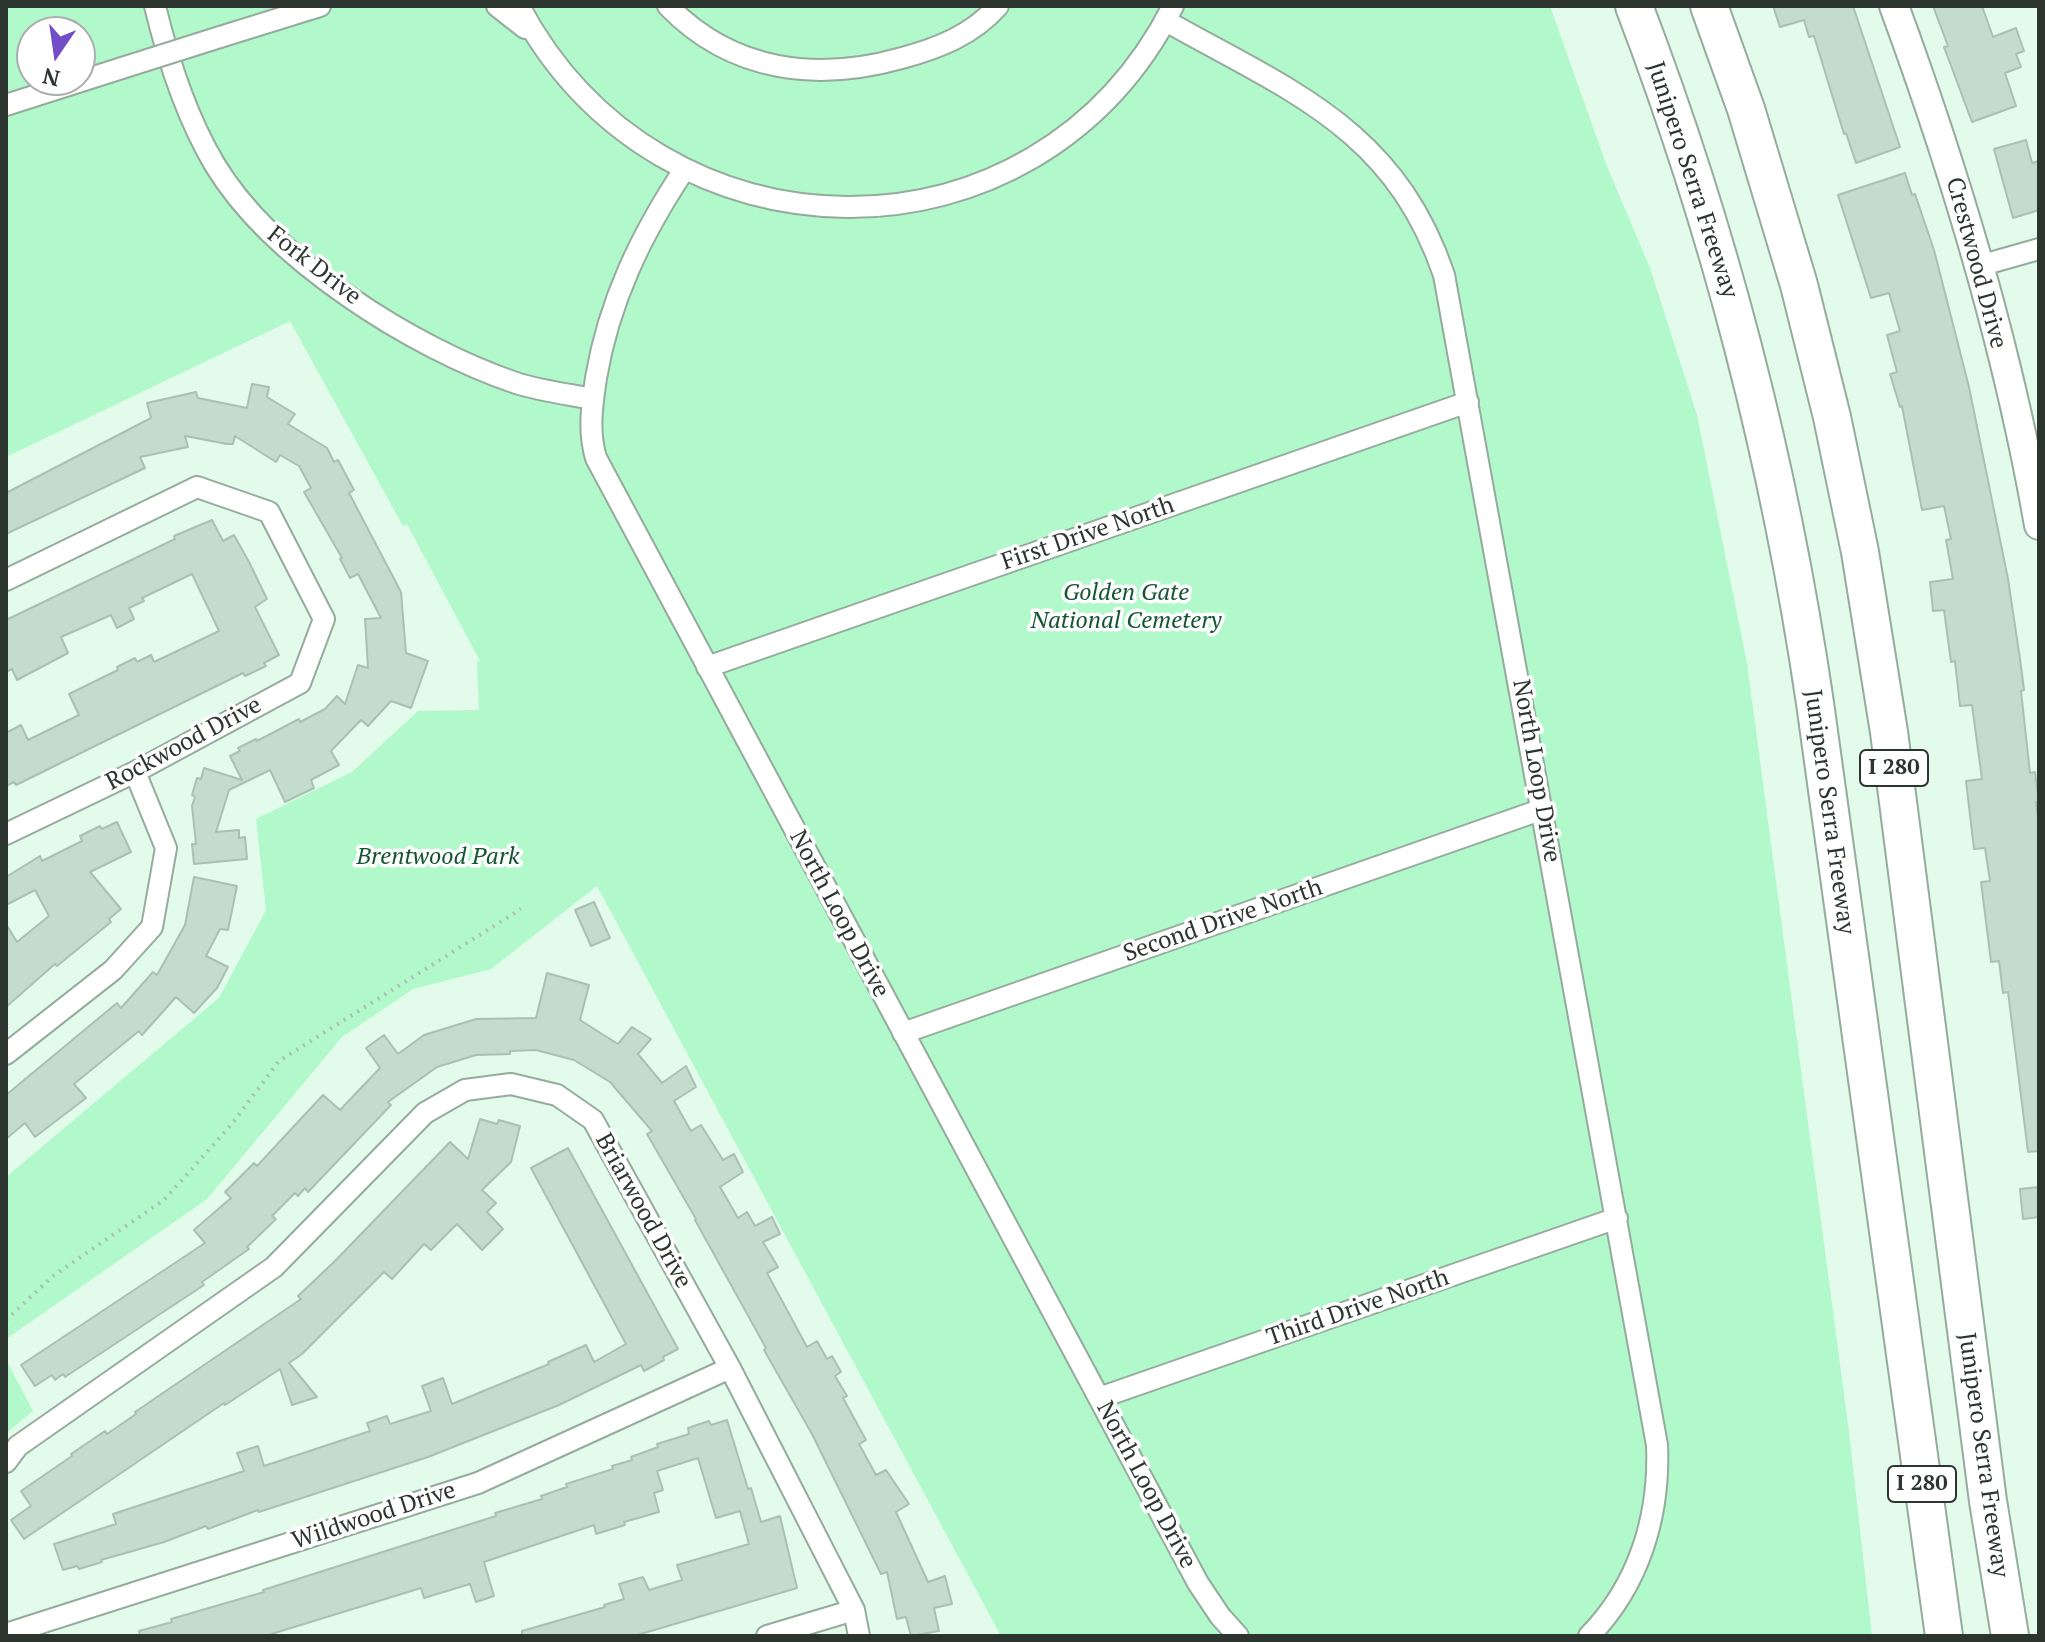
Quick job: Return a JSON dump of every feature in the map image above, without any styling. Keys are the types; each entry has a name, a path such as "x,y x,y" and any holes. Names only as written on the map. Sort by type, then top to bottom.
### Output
{"highway":[{"name":"Junipero Serra Freeway","path":"1634,6 1679,129 1724,276 1763,428 1792,564 1815,703 1944,1636"},
{"name":"Junipero Serra Freeway","path":"1709,6 1746,109 1799,285 1839,447 1863,567 1889,732 1995,1547 2010,1636"},
{"path":"1995,1547 2024,1636"}],"street":[{"name":"Fork Drive","path":"155,6 182,94 215,164 238,198 281,244 331,284 449,354 517,383 593,399"},
{"path":"6,105 320,6"},
{"path":"497,6 517,20 577,90 613,124 684,170 739,192 802,205 886,206 956,191 1020,166 1087,118 1131,72 1170,13"},
{"path":"519,6 544,49"},
{"path":"668,6 706,37 739,54 776,66 828,72 879,64 943,45 974,28 998,6"},
{"name":"Crestwood Drive","path":"1894,6 1950,168 1979,266 2039,525"},
{"name":"North Loop Drive","path":"1170,13 1328,114 1360,140 1389,170 1422,221 1444,275 1655,1422 1657,1493 1648,1537 1620,1597 1589,1636"},
{"name":"North Loop Drive","path":"684,170 651,221 625,275 604,341 593,399 591,438 596,458 1198,1583 1238,1636"},
{"path":"1979,266 2039,249"},
{"name":"First Drive North","path":"707,667 1468,402"},
{"name":"Rockwood Drive","path":"6,580 197,487 269,512 324,619 300,683 135,772 6,834"},
{"path":"6,1054 113,970 152,927 166,848 135,772"},
{"name":"Second Drive North","path":"903,1033 1543,809"},
{"name":"Briarwood Drive","path":"6,1462 18,1446 274,1267 425,1113 465,1090 511,1084 557,1095 593,1120 730,1368 854,1610 859,1636"},
{"name":"Third Drive North","path":"1099,1398 1617,1218"},
{"name":"Wildwood Drive","path":"6,1634 478,1483 730,1368"},
{"path":"767,1636 854,1610"}],"path":[{"path":"6,1320 53,1276 164,1200 231,1125 279,1061 521,909"}],"green space":[{"name":"Golden Gate National Cemetery","path":"6,6 1550,6 1606,164 1650,268 1697,415 1747,663 1849,1432 1872,1636 1001,1636 597,886 491,969 413,989 342,1037 207,1199 6,1339 6,1177 219,998 266,910 256,819 352,772 418,711 479,710 477,662 480,661 407,524 403,526 290,321 6,457"},
{"path":"6,1360 33,1411 6,1433"}],"building":[{"path":"1773,6 1853,6 1900,147 1856,163 1814,36 1809,37 1804,20 1780,27"},
{"path":"1933,6 1982,6 1993,37 2016,28 2024,51 2016,54 2021,67 2005,73 2016,106 1972,122 1944,47 1948,46"},
{"path":"2026,140 2032,163 2039,161 2039,210 2013,218 1994,149"},
{"path":"1905,173 1934,250 1969,387 2008,579 2020,659 2030,773 2035,772 2039,802 2036,802 2039,826 2039,1151 2028,1152 2008,992 2003,993 1999,961 1991,962 1981,882 1990,881 1985,848 1974,849 1966,781 1982,779 1972,705 1960,706 1955,661 1951,662 1944,610 1933,611 1930,582 1953,579 1946,540 1951,539 1944,506 1922,510 1902,406 1890,374 1897,372 1887,335 1900,331 1889,293 1871,298 1838,195"},
{"path":"252,384 269,387 267,397 295,414 288,424 327,448 334,462 338,460 354,490 349,493 401,592 406,653 428,661 411,708 391,701 368,726 361,720 331,751 339,765 311,780 314,788 285,802 270,770 229,790 216,832 239,830 239,838 245,837 247,859 194,864 192,844 196,844 192,806 195,797 192,795 204,768 242,780 230,756 240,751 238,748 325,709 337,696 345,704 358,665 368,668 365,619 381,618 358,574 350,578 304,492 311,488 299,466 280,455 276,462 235,436 233,444 227,444 185,436 188,447 140,457 145,468 6,534 6,493 151,418 147,403 196,392 198,398 247,408"},
{"path":"212,520 223,541 234,535 249,562 267,599 255,607 279,655 264,663 266,666 245,676 243,673 16,785 14,782 6,786 6,733 21,725 28,740 79,715 69,694 135,658 137,662 151,655 154,662 219,631 192,574 142,598 144,601 129,608 134,619 117,628 111,615 61,637 68,653 17,680 12,669 6,672 6,620"},
{"path":"117,822 131,852 90,872 121,909 109,919 111,922 57,966 55,964 6,1007 6,924 17,942 49,916 35,890 6,905 6,877 40,856 42,861 82,841 80,836 100,826 102,829"},
{"path":"194,877 237,886 228,930 220,929 206,956 228,967 217,988 194,1013 176,997 142,1035 139,1031 74,1084 86,1098 35,1137 25,1123 6,1139 6,1095 117,1003 121,1008 153,972 157,975 185,925"},
{"path":"594,902 610,938 591,946 575,910"},
{"path":"547,973 589,985 580,1020 618,1044 632,1027 651,1039 638,1054 662,1083 686,1066 696,1087 674,1101 691,1131 701,1125 723,1160 734,1154 743,1172 720,1187 738,1218 747,1212 755,1226 772,1217 780,1234 763,1242 778,1267 767,1273 807,1347 817,1341 827,1359 832,1356 841,1372 835,1376 847,1396 843,1398 866,1440 859,1444 876,1475 886,1470 909,1504 896,1512 928,1582 945,1576 952,1604 934,1608 939,1631 911,1636 906,1617 897,1619 887,1572 881,1574 812,1434 647,1134 652,1131 610,1082 574,1060 536,1050 510,1051 510,1054 476,1055 437,1067 388,1102 391,1105 308,1192 305,1188 298,1196 295,1193 272,1216 276,1219 247,1247 249,1249 202,1282 204,1285 65,1377 63,1374 55,1380 52,1375 35,1386 21,1365 205,1243 194,1230 231,1198 225,1192 254,1163 257,1166 323,1095 340,1110 380,1068 366,1048 384,1035 398,1054 424,1035 476,1019 536,1018"},
{"path":"480,1119 520,1126 511,1162 482,1190 496,1203 487,1212 503,1229 482,1250 457,1224 431,1250 424,1244 392,1279 384,1272 302,1354 289,1363 317,1397 292,1405 280,1369 224,1403 24,1539 11,1520 31,1506 21,1491 301,1299 298,1296 450,1142 468,1159"},
{"path":"568,1148 678,1349 644,1371 641,1365 559,1405 428,1457 102,1562 63,1570 54,1544 116,1524 113,1514 244,1471 237,1453 258,1446 264,1466 370,1431 367,1423 387,1416 390,1424 431,1411 422,1386 443,1378 452,1404 549,1364 586,1345 594,1362 626,1344 531,1168"},
{"path":"2039,1187 2039,1217 2023,1219 2020,1189"},
{"path":"727,1420 761,1522 780,1516 797,1588 634,1636 522,1636 522,1631 624,1599 619,1584 643,1577 649,1590 682,1580 677,1565 749,1544 740,1511 716,1518 698,1458 657,1471 663,1490 654,1493 659,1512 596,1534 594,1525 484,1562 494,1596 476,1602 470,1584 424,1598 421,1588 265,1636 140,1636 139,1631 172,1622 171,1619 496,1516 495,1513 542,1499 541,1496 567,1487 566,1484 613,1469 612,1466 658,1447 657,1444 689,1434 688,1428 709,1421 711,1425"}],"park label":[{"name":"Brentwood Park","path":"438,857"}]}
